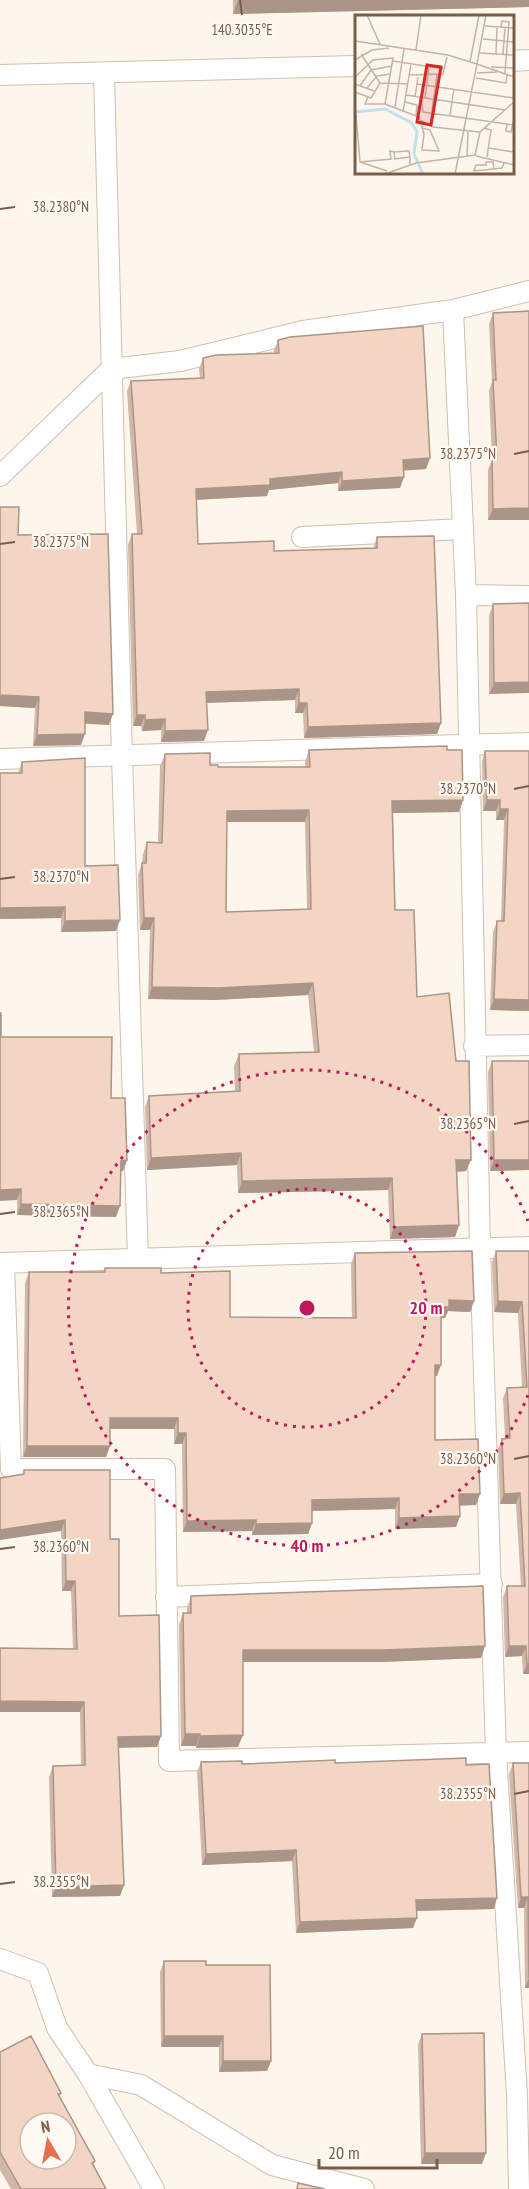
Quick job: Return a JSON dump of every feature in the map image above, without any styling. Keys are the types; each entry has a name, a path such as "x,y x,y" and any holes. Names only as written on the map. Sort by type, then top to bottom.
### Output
{"lane":[{"path":"514,61 529,60"},
{"path":"0,75 355,66"},
{"path":"104,74 138,1258"},
{"path":"0,476 111,369 180,361 303,331 453,310 529,291"},
{"path":"453,310 466,596 474,1046 496,1754 523,2095 519,2189"},
{"path":"302,537 463,529"},
{"path":"466,596 529,596"},
{"path":"0,759 529,743"},
{"path":"474,1046 529,1045"},
{"path":"529,1247 2,1263 10,1469 165,1469 169,1761 529,1752"},
{"path":"166,1596 492,1584"},
{"path":"0,1959 38,1973 57,2028 88,2074 154,2189"},
{"path":"88,2074 141,2085 272,2165 364,2189"}],"building":[{"path":"529,311 529,508 493,509 492,459 497,459 493,380 496,380 493,313"},
{"path":"423,326 430,458 403,460 404,477 342,481 342,472 270,479 270,485 196,489 198,544 274,541 274,551 377,548 377,537 434,536 441,723 308,727 307,703 299,703 299,689 206,692 208,730 165,731 165,719 145,720 145,715 137,715 132,534 142,534 131,381 204,378 203,358 216,355 279,353 278,340 290,337"},
{"path":"0,507 19,507 18,535 108,534 113,714 85,712 85,734 37,735 39,697 0,695"},
{"path":"529,603 529,682 494,683 493,604"},
{"path":"447,746 447,750 462,750 463,800 392,801 395,910 414,910 417,997 449,993 456,1061 469,1061 471,1160 456,1160 459,1225 394,1227 392,1178 242,1181 241,1153 151,1158 149,1096 240,1091 239,1054 319,1052 313,983 219,988 152,987 154,918 144,918 142,863 146,863 147,842 162,843 165,754 210,753 210,765 218,765 218,767 310,767 309,750","holes":["309,810 311,909 226,912 227,811"]},
{"path":"485,751 529,751 529,1000 494,999 497,921 504,921 508,809 500,809 500,800 487,800"},
{"path":"85,758 85,866 118,865 120,920 65,921 65,907 0,908 0,773 22,773 22,762"},
{"path":"0,1013 1,1037 112,1037 111,1098 125,1098 127,1160 121,1161 120,1206 21,1204 21,1189 0,1190"},
{"path":"492,1061 529,1061 529,1160 494,1160"},
{"path":"472,1251 474,1301 449,1300 449,1307 441,1307 441,1365 435,1365 435,1440 478,1439 480,1494 459,1494 460,1516 399,1518 399,1498 312,1500 312,1523 256,1524 256,1520 187,1521 186,1433 178,1433 178,1418 110,1418 110,1446 27,1446 29,1272 105,1272 105,1268 161,1268 161,1273 230,1271 230,1317 356,1318 355,1253"},
{"path":"496,1251 529,1251 529,1664 527,1664 526,1646 509,1646 507,1586 525,1586 520,1493 504,1494 502,1439 510,1438 507,1388 527,1387 522,1302 498,1301"},
{"path":"24,1470 110,1470 110,1539 119,1539 119,1616 159,1615 161,1736 118,1737 124,1885 56,1887 53,1766 85,1765 84,1702 0,1701 0,1648 77,1649 75,1581 66,1581 65,1520 0,1530 0,1478 24,1474"},
{"path":"483,1586 485,1646 384,1650 243,1650 243,1735 185,1734 183,1613 191,1613 191,1596"},
{"path":"466,1758 466,1765 489,1764 497,1898 416,1900 417,1918 300,1922 296,1850 206,1854 201,1762 242,1761 242,1764 335,1760 335,1763"},
{"path":"513,1763 529,1763 529,1978 528,1897 521,1897"},
{"path":"164,1961 206,1961 206,1965 270,1965 271,2061 223,2061 223,2036 164,2036"},
{"path":"484,2033 486,2153 425,2153 422,2034"},
{"path":"31,2036 61,2093 58,2094 67,2111 18,2111 18,2171 78,2171 78,2130 95,2161 92,2163 106,2189 21,2189 0,2152 0,2052"},
{"path":"298,2183 325,2189 297,2189"}]}
